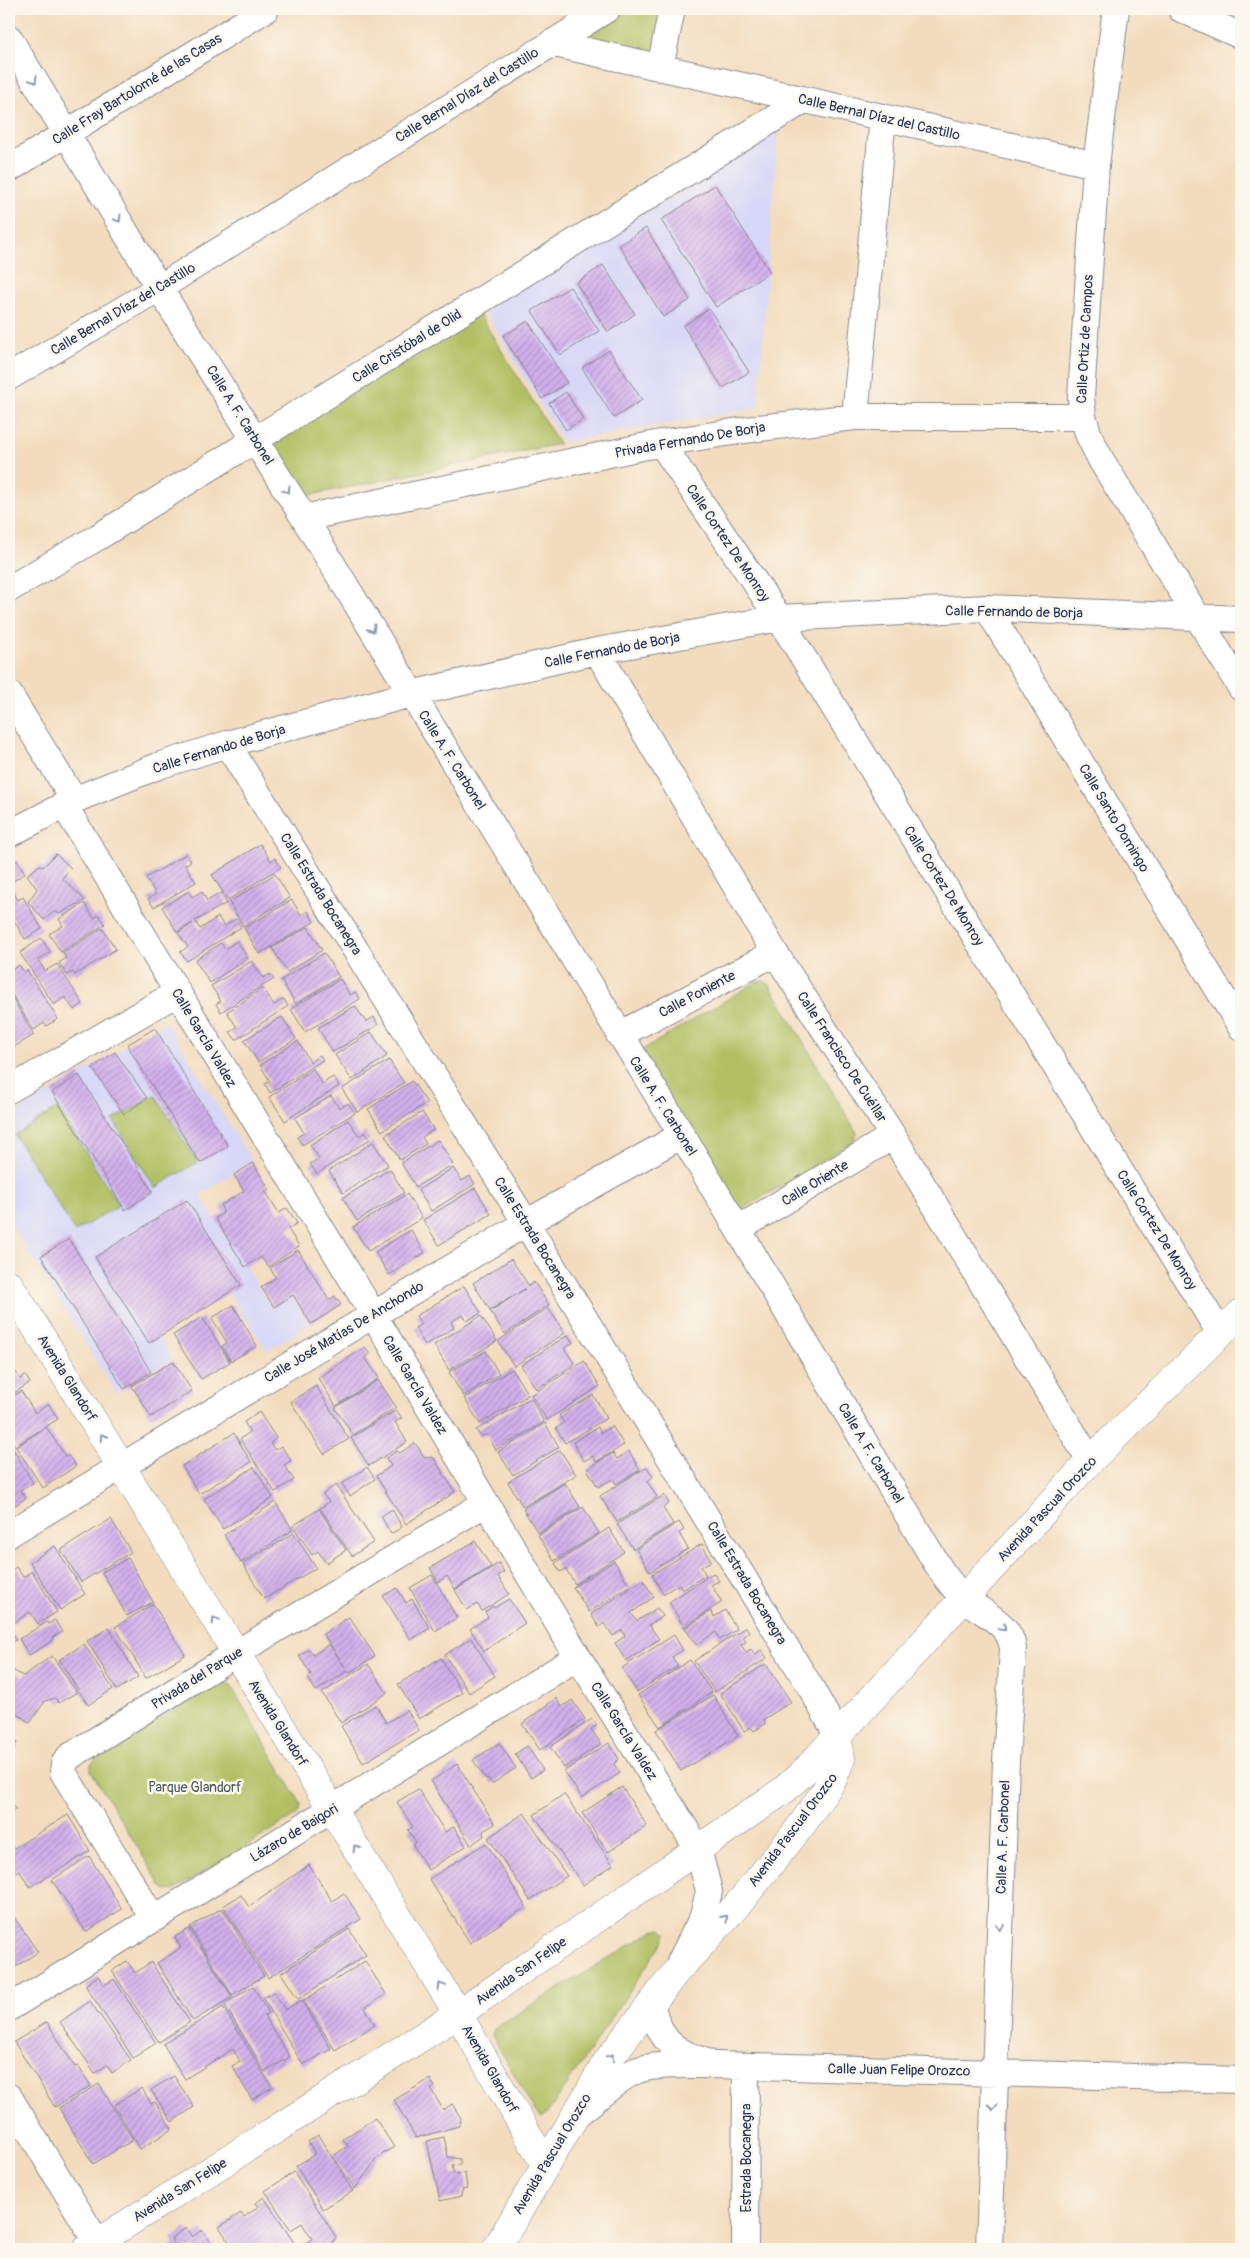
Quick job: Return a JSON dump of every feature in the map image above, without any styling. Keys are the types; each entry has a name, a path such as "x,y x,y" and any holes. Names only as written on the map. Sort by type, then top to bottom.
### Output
{"main road":[{"name":"Avenida Glandorf","path":"13,1300 121,1465 235,1654 458,2014 545,2164"},
{"name":"Avenida Pascual Orozco","path":"496,2249 608,2060 674,1973 739,1903 801,1826 832,1781 841,1759 837,1736 1090,1461 1241,1313"},
{"name":"Avenida San Felipe","path":"95,2247 458,2014 784,1790 837,1736"}],"street":[{"name":"Calle Fray Bartolomé de las Casas","path":"9,169 266,9"},
{"path":"551,43 606,9"},
{"path":"660,68 672,9"},
{"name":"Calle Ortiz de Campos","path":"1116,9 1096,165 1082,355 1081,397 1083,417 1089,436 1101,460 1241,688"},
{"path":"1181,9 1241,36"},
{"name":"Calle A. F. Carbonel","path":"9,38 159,288 256,440 682,1135 938,1566 965,1599 1005,1628 1012,1642 994,2072 989,2249"},
{"name":"Calle Bernal Díaz del Castillo","path":"9,377 159,288 551,43 1096,165"},
{"name":"Calle Cristóbal de Olid","path":"9,589 256,440 804,100"},
{"path":"855,417 883,117"},
{"name":"Privada Fernando De Borja","path":"304,518 661,443 759,428 855,417 1083,417"},
{"name":"Calle Cortez De Monroy","path":"661,443 779,618 1220,1332"},
{"name":"Calle Fernando de Borja","path":"9,834 69,803 158,766 227,744 411,694 598,651 779,618 987,608 1241,619"},
{"name":"Calle Santo Domingo","path":"987,608 1241,1027"},
{"name":"Calle Francisco De Cuéllar","path":"598,651 775,953 893,1136 1090,1461"},
{"name":"Calle García Valdez","path":"9,694 177,993 373,1314 578,1657 698,1849 709,1891 707,1904 674,1973"},
{"name":"Calle Estrada Bocanegra","path":"227,744 526,1222 811,1688 837,1736"},
{"name":"Calle Poniente","path":"619,1035 775,953"},
{"path":"9,1090 177,993"},
{"name":"Calle José Matías De Anchondo","path":"9,1534 526,1222 682,1135"},
{"name":"Calle Oriente","path":"738,1229 893,1136"},
{"name":"Privada del Parque","path":"153,1918 62,1772 64,1764 69,1757 486,1502"},
{"name":"Lázaro de Baigori","path":"9,2008 153,1918 333,1810 578,1657"},
{"path":"651,2002 656,2025 669,2044 694,2058 717,2065"},
{"name":"Calle Juan Felipe Orozco","path":"573,2117 633,2072 651,2067 717,2065 1241,2080"},
{"name":"Estrada Bocanegra","path":"745,2249 746,2067"},
{"path":"9,2097 95,2247"}],"shaded area":[{"path":"778,133 758,408 563,442 484,310"},
{"path":"166,1022 252,1161 200,1195 272,1308 293,1296 309,1325 267,1351 229,1293 159,1336 172,1359 116,1393 9,1221 9,1117"}],"green space":[{"path":"607,9 672,9 660,68 551,43"},
{"path":"479,314 559,444 306,496 268,436"},
{"path":"764,981 770,985 857,1133 854,1141 742,1210 735,1211 639,1052 756,982"},
{"path":"155,1095 198,1162 155,1188 113,1120"},
{"path":"58,1108 119,1205 75,1232 15,1135"},
{"name":"Parque Glandorf","path":"218,1682 224,1682 231,1686 301,1804 295,1816 174,1890 168,1891 162,1887 91,1771 91,1764 97,1758"},
{"path":"662,1929 666,1933 664,1940 549,2111 541,2118 534,2110 492,2035 494,2028 653,1931"}],"building":[{"path":"715,185 770,272 716,307 661,220"},
{"path":"646,228 690,300 663,317 619,245"},
{"path":"603,265 635,314 608,332 576,283"},
{"path":"570,287 599,331 560,355 532,311"},
{"path":"709,309 749,372 723,388 683,326"},
{"path":"528,321 567,383 542,399 503,336"},
{"path":"609,350 642,400 614,418 582,368"},
{"path":"566,392 583,419 566,430 549,403"},
{"path":"260,844 271,861 275,858 281,867 228,900 212,875"},
{"path":"56,854 71,868 62,878 85,900 59,914 55,911 44,920 28,902 37,889 27,875 40,865 43,867"},
{"path":"186,854 191,861 185,865 196,882 154,907 148,899 156,894 146,878"},
{"path":"17,860 25,873 11,883 9,866"},
{"path":"275,874 290,898 243,926 229,902"},
{"path":"9,885 18,900 23,897 42,929 25,939 9,913"},
{"path":"189,891 192,897 202,891 207,901 221,893 227,903 195,921 200,929 218,917 224,926 236,919 241,927 187,961 180,952 188,947 178,933 193,923 177,932 162,907"},
{"path":"292,900 301,915 308,911 314,922 259,954 244,928"},
{"path":"84,903 94,918 99,915 105,924 61,952 49,934 63,926 59,919"},
{"path":"308,927 322,950 287,972 272,948"},
{"path":"102,928 116,949 75,975 73,972 67,975 59,963 66,958 63,953"},
{"path":"41,938 50,952 38,960 45,971 57,964 83,1004 74,1010 65,997 54,1005 20,953"},
{"path":"237,941 248,958 210,983 195,960 221,943 225,949"},
{"path":"324,953 339,977 296,1004 281,980"},
{"path":"252,961 263,978 270,974 274,979 221,1012 216,1004 221,1001 211,986"},
{"path":"19,965 24,972 27,970 58,1019 46,1026 44,1023 34,1030 9,990 11,985 9,972"},
{"path":"340,979 350,995 355,992 360,999 305,1032 291,1009"},
{"path":"263,988 274,1005 284,999 288,1006 236,1040 230,1032 237,1027 227,1012"},
{"path":"9,992 34,1035 9,1050"},
{"path":"355,1006 366,1022 374,1017 378,1025 333,1052 318,1028"},
{"path":"282,1017 296,1039 258,1062 244,1040"},
{"path":"155,1028 228,1146 200,1163 127,1045"},
{"path":"371,1032 387,1056 352,1080 335,1055"},
{"path":"298,1041 310,1062 320,1055 323,1060 270,1093 265,1084 270,1081 260,1065"},
{"path":"115,1052 147,1098 124,1114 92,1068"},
{"path":"389,1060 404,1083 357,1112 342,1089"},
{"path":"313,1069 322,1084 333,1077 339,1086 285,1121 269,1097"},
{"path":"79,1075 153,1192 125,1210 52,1092"},
{"path":"412,1081 427,1103 382,1131 368,1109"},
{"path":"331,1096 339,1108 348,1103 355,1113 302,1145 297,1137 304,1133 295,1118"},
{"path":"422,1112 434,1130 422,1137 426,1144 400,1160 385,1135"},
{"path":"348,1120 359,1136 365,1132 370,1139 317,1174 310,1164 319,1158 310,1145"},
{"path":"438,1140 453,1164 416,1187 401,1163"},
{"path":"373,1142 388,1165 343,1193 329,1171"},
{"path":"253,1163 269,1189 265,1191 279,1213 287,1208 297,1223 288,1229 299,1246 268,1267 261,1257 245,1267 215,1218 223,1213 221,1205 244,1191 234,1175"},
{"path":"453,1168 462,1181 470,1176 475,1184 431,1211 418,1190"},
{"path":"390,1169 404,1193 357,1221 343,1198"},
{"path":"475,1188 491,1214 439,1245 423,1220"},
{"path":"407,1194 422,1218 368,1251 353,1227"},
{"path":"187,1200 241,1285 149,1343 95,1257"},
{"path":"411,1230 425,1253 389,1275 375,1252"},
{"path":"69,1239 151,1372 124,1389 41,1256"},
{"path":"298,1250 329,1300 335,1296 341,1305 311,1324 293,1295 274,1307 261,1287 276,1278 270,1268"},
{"path":"511,1259 529,1286 534,1282 549,1305 505,1334 490,1311 525,1289 490,1310 473,1283"},
{"path":"464,1286 481,1313 467,1321 463,1315 451,1322 454,1328 425,1345 415,1328 421,1324 416,1316"},
{"path":"233,1305 257,1346 231,1361 222,1346 227,1343 212,1318"},
{"path":"548,1308 565,1333 514,1366 498,1341"},
{"path":"481,1316 497,1341 449,1370 434,1345"},
{"path":"202,1317 230,1362 201,1379 173,1335"},
{"path":"568,1335 573,1343 564,1348 575,1364 536,1389 521,1365"},
{"path":"365,1347 370,1354 365,1357 379,1378 336,1406 318,1378"},
{"path":"486,1351 499,1374 463,1396 449,1372"},
{"path":"9,1361 20,1379 25,1375 30,1383 9,1396"},
{"path":"173,1361 192,1391 151,1417 132,1386"},
{"path":"584,1361 600,1386 547,1420 531,1395"},
{"path":"512,1369 528,1395 480,1424 464,1398"},
{"path":"378,1380 396,1407 353,1435 335,1408"},
{"path":"316,1386 349,1439 324,1454 291,1402"},
{"path":"21,1391 35,1413 49,1404 58,1419 15,1446 9,1437 9,1399"},
{"path":"593,1395 607,1418 565,1443 556,1428 564,1423 559,1415"},
{"path":"531,1398 544,1422 496,1450 487,1434 481,1437 476,1430"},
{"path":"396,1410 402,1418 395,1422 407,1442 369,1466 351,1438"},
{"path":"259,1412 276,1438 270,1443 275,1450 281,1446 291,1460 284,1465 294,1480 275,1492 240,1439 250,1432 244,1422"},
{"path":"545,1423 559,1447 513,1475 498,1452"},
{"path":"612,1426 624,1445 596,1462 593,1456 584,1461 573,1442 598,1427 601,1433"},
{"path":"46,1427 66,1457 68,1455 76,1466 43,1488 16,1447"},
{"path":"234,1433 251,1462 199,1494 182,1466"},
{"path":"9,1442 33,1483 20,1490 26,1498 9,1509"},
{"path":"415,1443 425,1458 433,1457 455,1492 406,1524 376,1476 391,1466 386,1458 397,1451 400,1453"},
{"path":"560,1450 576,1475 523,1507 508,1482"},
{"path":"629,1451 640,1470 616,1484 613,1479 598,1487 587,1469 613,1453 617,1459"},
{"path":"254,1467 273,1498 223,1529 204,1499"},
{"path":"367,1467 375,1479 350,1496 342,1484"},
{"path":"647,1467 653,1477 647,1481 657,1497 617,1522 600,1496"},
{"path":"565,1483 580,1507 538,1533 523,1509"},
{"path":"336,1485 374,1542 352,1556 320,1508 329,1502 323,1494"},
{"path":"664,1495 669,1503 663,1508 673,1524 633,1549 617,1524"},
{"path":"275,1502 293,1530 241,1563 224,1535"},
{"path":"583,1507 599,1533 554,1561 538,1535"},
{"path":"319,1509 346,1550 326,1563 318,1551 312,1555 293,1526"},
{"path":"392,1509 402,1527 391,1534 381,1516"},
{"path":"111,1519 131,1552 81,1582 61,1550"},
{"path":"679,1522 684,1530 679,1533 688,1549 650,1572 636,1549"},
{"path":"609,1528 624,1552 575,1584 566,1569 560,1572 555,1563"},
{"path":"294,1533 316,1568 264,1599 243,1564"},
{"path":"475,1541 491,1567 455,1589 447,1576 438,1582 430,1568"},
{"path":"702,1544 711,1561 701,1567 706,1575 682,1590 679,1584 663,1594 652,1574"},
{"path":"55,1546 85,1594 60,1610 30,1562"},
{"path":"128,1558 153,1602 127,1616 102,1572"},
{"path":"614,1561 630,1586 589,1612 573,1587"},
{"path":"499,1563 504,1572 498,1576 509,1594 482,1611 477,1604 467,1610 455,1590"},
{"path":"16,1567 23,1577 32,1571 57,1612 38,1624 30,1612 13,1623 9,1616 9,1572"},
{"path":"713,1573 719,1581 711,1585 722,1602 684,1627 669,1602"},
{"path":"432,1575 457,1618 435,1631 410,1588"},
{"path":"643,1580 654,1597 631,1613 637,1621 657,1608 663,1616 649,1625 659,1639 626,1661 615,1643 625,1636 622,1630 613,1636 604,1623 599,1627 591,1614"},
{"path":"397,1588 406,1603 412,1599 430,1628 411,1640 383,1596"},
{"path":"509,1599 525,1623 484,1651 470,1629 488,1617 485,1612"},
{"path":"153,1604 185,1655 146,1678 115,1627"},
{"path":"725,1610 737,1629 720,1640 716,1632 696,1645 685,1628 711,1611 714,1617"},
{"path":"349,1617 375,1656 316,1691 308,1678 311,1674 299,1656 309,1649 313,1655 329,1644 345,1667 323,1634"},
{"path":"55,1620 62,1632 53,1637 54,1640 29,1655 19,1639 47,1622 48,1624"},
{"path":"9,1627 16,1640 9,1644"},
{"path":"746,1627 749,1632 743,1636 746,1642 741,1645 746,1652 751,1649 755,1655 761,1650 767,1658 715,1692 694,1661"},
{"path":"109,1628 138,1677 117,1690 87,1641"},
{"path":"674,1635 683,1650 672,1657 678,1666 637,1692 622,1668"},
{"path":"471,1638 495,1676 469,1693 445,1655"},
{"path":"84,1644 113,1689 88,1705 59,1660"},
{"path":"52,1656 77,1692 59,1703 55,1698 45,1701 30,1723 9,1708 9,1668 23,1676"},
{"path":"441,1658 462,1693 419,1719 398,1684"},
{"path":"690,1660 712,1692 660,1727 638,1695"},
{"path":"368,1664 387,1693 341,1723 322,1693"},
{"path":"766,1664 791,1702 764,1719 765,1724 754,1731 751,1727 744,1731 720,1693"},
{"path":"713,1695 738,1736 681,1771 656,1730"},
{"path":"556,1698 562,1707 572,1700 585,1719 540,1750 522,1724"},
{"path":"376,1705 386,1723 407,1710 419,1730 363,1763 341,1726"},
{"path":"592,1719 597,1725 591,1729 601,1744 564,1768 550,1747"},
{"path":"9,1735 17,1742 9,1762"},
{"path":"499,1743 516,1768 492,1784 488,1778 486,1779 473,1760"},
{"path":"609,1743 619,1759 614,1764 620,1773 582,1798 564,1771"},
{"path":"527,1746 543,1770 531,1778 515,1754"},
{"path":"457,1764 495,1824 483,1831 484,1836 471,1845 431,1781"},
{"path":"622,1787 647,1826 608,1852 582,1813"},
{"path":"418,1789 445,1832 454,1827 466,1846 428,1870 413,1845 416,1842 408,1830 413,1827 397,1802"},
{"path":"564,1794 613,1865 583,1885 534,1815"},
{"path":"9,1801 16,1809 9,1814"},
{"path":"524,1813 567,1876 530,1900 488,1838"},
{"path":"68,1815 90,1851 30,1887 19,1870 12,1875 9,1870 9,1851"},
{"path":"486,1843 526,1907 470,1943 429,1879"},
{"path":"89,1856 122,1909 86,1932 52,1880"},
{"path":"309,1865 332,1901 344,1893 361,1919 268,1978 223,1906 241,1895 249,1907"},
{"path":"222,1908 264,1976 232,1995 190,1927"},
{"path":"9,1910 38,1952 11,1970 9,1966"},
{"path":"189,1929 232,1997 193,2021 157,1963 181,1948 175,1937"},
{"path":"349,1929 366,1955 298,1999 281,1973"},
{"path":"127,1961 135,1973 151,1962 190,2022 159,2042 112,1971"},
{"path":"365,1961 386,1994 365,2008 375,2025 335,2050 303,2001"},
{"path":"98,1976 104,1985 114,1979 156,2043 133,2058 85,1985"},
{"path":"253,1986 269,2013 264,2016 290,2057 265,2072 224,2004"},
{"path":"274,1992 285,2010 301,2000 331,2049 303,2065 263,1998"},
{"path":"90,2001 131,2060 112,2073 107,2065 95,2073 60,2022"},
{"path":"223,2007 272,2087 252,2100 232,2066 240,2061 233,2049 185,2079 163,2044"},
{"path":"47,2022 75,2067 78,2066 91,2086 55,2107 14,2042"},
{"path":"174,2076 194,2107 172,2122 151,2090"},
{"path":"430,2079 435,2087 431,2089 443,2110 452,2104 461,2118 459,2126 416,2138 394,2100"},
{"path":"99,2084 133,2140 93,2164 59,2108"},
{"path":"142,2088 151,2104 155,2102 172,2129 140,2149 114,2105"},
{"path":"375,2118 394,2147 378,2157 355,2189 333,2156 348,2146 343,2139"},
{"path":"318,2135 353,2191 323,2209 296,2166 315,2154 308,2142"},
{"path":"444,2137 448,2157 460,2159 460,2165 452,2166 454,2174 465,2173 467,2189 462,2190 461,2196 440,2201 427,2141"},
{"path":"294,2172 336,2237 329,2249 303,2249 301,2246 312,2239 302,2223 291,2230 265,2191"},
{"path":"264,2197 298,2249 234,2249 219,2227 241,2213 244,2217 258,2207 255,2203"},
{"path":"186,2228 192,2237 202,2230 216,2249 166,2249 174,2244 171,2238"}]}
